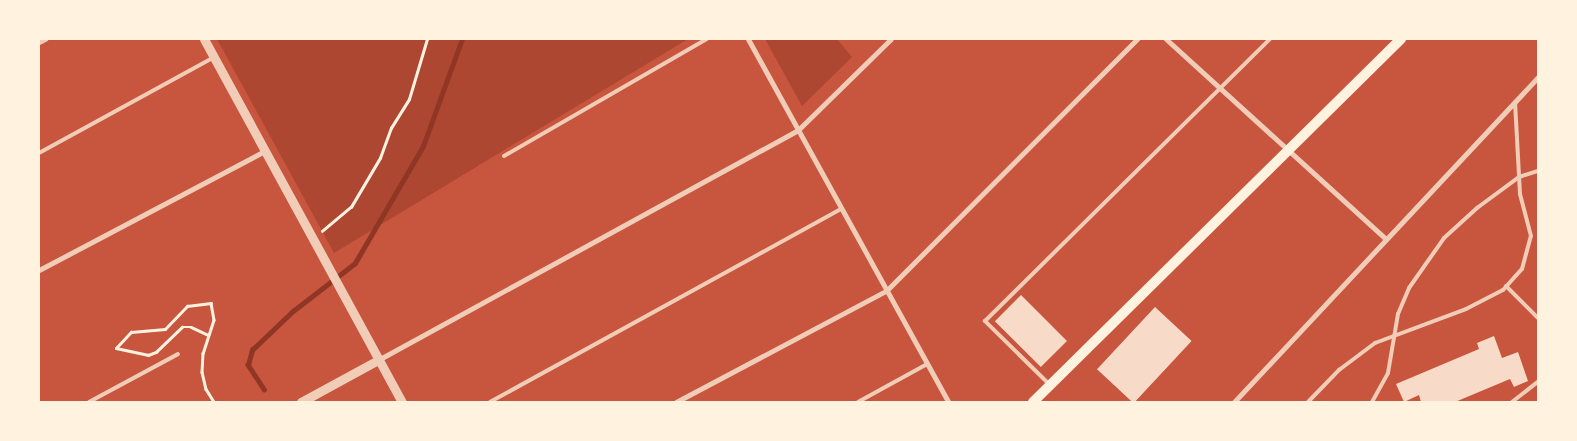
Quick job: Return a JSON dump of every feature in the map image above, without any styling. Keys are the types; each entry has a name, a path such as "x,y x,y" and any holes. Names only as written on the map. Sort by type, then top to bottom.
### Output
{"main road":[{"path":"1033,402 1401,39"}],"street":[{"path":"39,42 45,39"},
{"path":"204,39 402,402"},
{"path":"748,39 948,402"},
{"path":"300,402 798,130 891,39"},
{"path":"676,402 886,291 1137,39"},
{"path":"1166,39 1385,238"},
{"path":"1234,402 1385,238 1538,77"},
{"path":"39,270 264,151"}],"lane":[{"path":"504,156 707,39"},
{"path":"1050,386 985,321 1270,39"},
{"path":"39,153 214,57"},
{"path":"1308,402 1338,370 1375,343 1466,309 1506,286 1522,270 1531,236 1519,177 1515,102"},
{"path":"1372,402 1388,373 1393,336 1408,288 1444,238 1477,208 1519,177 1538,171"},
{"path":"490,402 841,209"},
{"path":"1506,286 1537,316"},
{"path":"89,402 178,354"},
{"path":"858,402 927,364"},
{"path":"1512,402 1538,382"}],"path":[{"path":"313,237 351,207 362,190 409,99 427,39"},
{"path":"208,335 191,327 182,327 156,352 148,355 116,348 131,332 165,329 187,306 200,302 211,303 214,311 202,372 206,390 214,402"}],"shaded area":[{"path":"217,39 688,39 334,253"},
{"path":"765,39 837,39 852,57 802,106"}],"building":[{"path":"1021,295 1067,341 1041,367 995,321"},
{"path":"1155,307 1192,341 1135,402 1132,402 1097,369"},
{"path":"1494,336 1502,358 1518,352 1528,381 1514,387 1510,379 1455,402 1421,402 1419,395 1404,402 1396,384 1479,349 1477,343"}],"waterway":[{"path":"264,390 248,365 252,350 293,311 355,263 423,146 462,39"}]}
